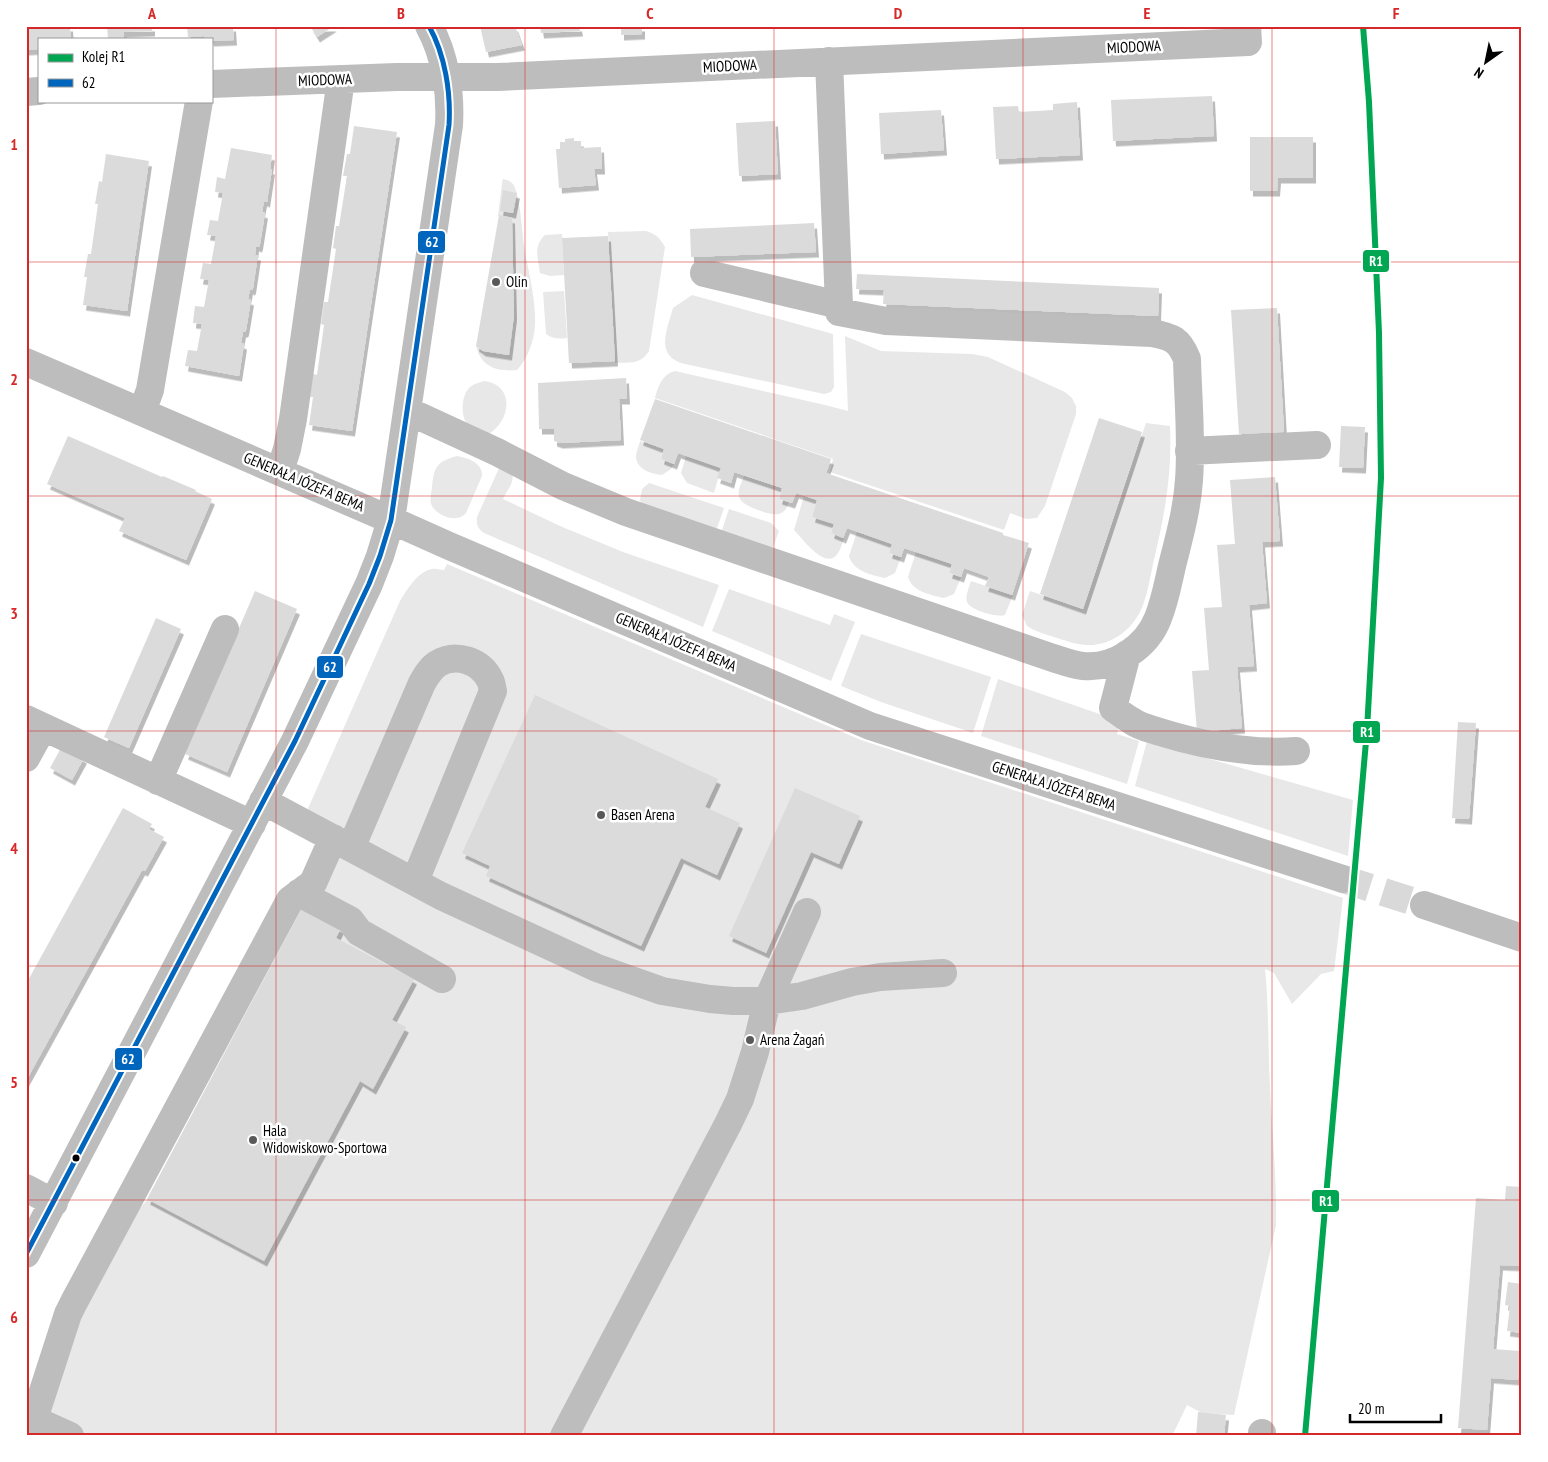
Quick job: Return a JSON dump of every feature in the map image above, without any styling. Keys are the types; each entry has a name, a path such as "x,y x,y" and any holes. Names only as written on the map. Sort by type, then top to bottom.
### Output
{"street":[{"path":"26,1254 295,741 369,584 392,520 449,125 450,106 445,76 440,54 428,26"},
{"name":"MIODOWA","path":"212,84 445,76 507,76 829,61 1247,34"},
{"path":"408,411 497,452 563,486 626,512 1054,658 1083,666 1099,665 1113,662 1139,646 1149,635 1158,620 1183,521 1189,480 1187,359 1183,349 1168,336 1152,333 886,321 839,312 829,61"},
{"path":"280,472 293,419 341,79"},
{"path":"142,412 150,390 199,102"},
{"path":"704,273 839,305"},
{"name":"GENERAŁA JÓZEFA BEMA","path":"26,362 392,520 447,546 870,726 1343,879"},
{"path":"1189,452 1317,445"},
{"path":"158,781 225,629"},
{"path":"1127,654 1113,708 1133,722 1146,728 1186,740 1218,746 1261,751 1296,751"},
{"path":"70,1436 30,1417 74,1302 290,900 313,883 342,843 428,673 436,665 449,659 462,659 474,662 483,670 490,680 493,692 415,881"},
{"path":"26,758 35,723 158,781 258,812 342,843 441,896 597,968 662,991 710,999 767,1001 802,996 873,978 943,973"},
{"path":"300,893 350,920 359,932 442,979"},
{"path":"1424,905 1522,938"},
{"path":"564,1436 740,1099 755,1052 767,1001 807,912"},
{"path":"26,1188 54,1202"}],"shaded area":[{"path":"503,179 512,183 517,196 535,315 530,349 517,370 503,370 491,367 482,359 476,346 483,351 508,355 514,316 512,218 498,216"},
{"path":"646,231 657,237 665,247 649,351 638,361 615,363 608,232"},
{"path":"562,234 564,275 550,276 540,273 537,253 541,239 545,235"},
{"path":"564,291 567,338 551,337 546,334 543,292"},
{"path":"692,295 833,334 834,387 831,392 824,394 685,364 675,360 666,349 665,341 668,325 673,308"},
{"path":"845,336 881,351 972,354 988,357 1065,392 1072,398 1076,406 1076,414 1045,506 1037,518 1026,519 1010,513 1004,530 830,472 833,459 655,398 659,385 664,378 675,371 848,411"},
{"path":"484,381 494,384 501,389 505,396 506,405 501,422 487,435 469,426 463,413 463,402 466,392 469,388"},
{"path":"1146,423 1170,426 1170,458 1163,520 1148,588 1137,618 1119,636 1096,645 1076,644 1032,629 1027,626 1022,615 1030,591 1083,609"},
{"path":"640,441 664,449 661,459 674,464 671,469 662,475 642,468 636,457"},
{"path":"457,456 477,464 482,471 482,476 466,513 457,518 452,518 437,512 431,504 431,496 437,466"},
{"path":"686,456 721,468 714,493 687,483 681,473"},
{"path":"500,466 512,473 513,477 512,483 503,499 560,526 623,552 719,585 703,627 484,533 477,525 477,517"},
{"path":"744,476 782,488 779,499 789,502 786,509 779,514 775,514 758,510 742,502 739,493"},
{"path":"649,483 724,508 716,531 642,504 640,500 642,489"},
{"path":"804,496 817,500 812,517 834,524 831,533 844,538 839,551 833,558 827,559 815,552 794,530"},
{"path":"729,509 771,523 779,531 772,550 721,533"},
{"path":"857,532 892,544 889,553 901,557 895,573 885,578 869,574 854,565 849,556"},
{"path":"916,552 952,564 949,573 961,577 954,594 944,598 928,594 913,586 908,577"},
{"name":"Arena Żagań","path":"447,564 861,740 1343,898 1334,971 1321,974 1292,1004 1274,973 1265,969 1276,1225 1234,1415 1202,1413 1187,1405 1172,1436 44,1436 77,1321 129,1221 147,1200 336,840 302,822 400,601 413,582 422,574 433,569 444,570"},
{"path":"971,581 1013,595 1005,615 984,613 969,605 966,597"},
{"path":"729,589 830,625 834,614 855,622 831,681 712,631"},
{"path":"861,634 991,677 973,733 881,702 841,686"},
{"path":"998,679 1120,721 1117,734 1139,741 1127,784 981,736"},
{"path":"1147,741 1353,800 1348,856 1135,786"}],"building":[{"path":"26,26 70,26 71,38 38,38 38,49 26,50"},
{"path":"107,26 152,26 152,31 124,32 124,38 108,38"},
{"path":"187,26 233,26 234,40 212,41 212,38 204,38 204,36 188,37"},
{"path":"310,26 334,26 317,37"},
{"path":"480,26 515,26 522,45 486,52"},
{"path":"540,26 579,26 580,31 541,33"},
{"path":"621,26 642,26 642,34 621,35"},
{"path":"1212,96 1214,136 1113,141 1111,100"},
{"path":"1077,102 1080,155 996,159 993,107 1018,106 1019,112 1053,110 1053,104"},
{"path":"941,110 944,150 881,154 879,113"},
{"path":"775,121 778,174 739,176 736,123"},
{"path":"354,126 397,132 352,431 309,425 313,397 310,397 313,374 317,375 324,325 321,324 324,302 328,302 336,249 333,248 336,226 339,226 347,176 343,176 347,154 350,154"},
{"path":"1250,137 1313,137 1313,178 1278,178 1277,191 1250,191"},
{"path":"574,138 574,141 581,141 581,148 601,147 602,169 594,169 596,185 559,188 556,149 560,149 560,142 565,142 565,139"},
{"path":"231,148 272,155 267,202 264,201 262,212 265,213 260,244 259,247 256,246 255,255 258,255 253,288 252,290 250,289 248,299 251,300 246,330 243,332 241,343 244,344 239,376 185,366 188,350 197,351 202,324 193,323 195,306 204,307 209,280 200,279 203,263 211,264 216,236 207,235 210,220 218,221 223,193 215,192 217,177 225,179"},
{"path":"106,154 149,161 127,311 83,305 87,277 84,277 88,254 91,254 98,204 95,204 99,181 102,182"},
{"path":"503,190 517,193 513,213 500,211"},
{"path":"499,215 512,218 514,315 509,355 483,351 476,346"},
{"path":"814,223 816,252 691,257 690,229"},
{"path":"608,236 615,361 569,363 562,238"},
{"path":"857,274 1159,288 1158,316 883,304 884,290 856,289"},
{"path":"1277,308 1284,432 1239,434 1231,310"},
{"path":"626,378 627,399 619,399 621,440 560,443 554,441 554,429 539,429 538,383"},
{"path":"655,399 831,459 826,473 1029,543 1012,595 985,586 989,577 964,568 961,577 949,573 952,564 904,548 901,557 889,553 892,544 847,528 843,538 831,533 834,524 812,517 817,500 796,493 792,503 779,499 782,488 734,472 731,483 717,478 721,468 678,453 674,464 661,459 664,449 640,440"},
{"path":"1099,418 1142,432 1083,609 1040,594"},
{"path":"1341,426 1365,427 1363,468 1339,467"},
{"path":"68,436 196,490 212,499 186,560 119,531 125,518 47,484"},
{"path":"1275,477 1280,541 1262,542 1267,603 1249,605 1254,666 1237,667 1242,728 1197,732 1192,671 1209,670 1204,608 1222,607 1217,545 1235,544 1230,480"},
{"path":"255,591 297,609 227,772 185,754"},
{"path":"156,618 181,629 129,748 104,737"},
{"name":"Basen Arena","path":"535,695 718,779 705,807 740,823 717,875 681,858 641,946 486,876 490,866 462,853"},
{"path":"1458,722 1476,723 1469,819 1452,818"},
{"path":"62,746 84,758 72,780 50,768"},
{"path":"795,788 860,816 839,864 811,852 766,953 729,936"},
{"path":"123,808 152,824 149,829 164,837 145,871 142,870 26,1081 26,984"},
{"name":"Hala Widowiskowo-Sportowa","path":"302,908 341,928 336,938 414,979 392,1020 406,1027 373,1089 360,1081 264,1261 147,1199"},
{"path":"1506,1186 1522,1187 1522,1266 1500,1265 1493,1349 1520,1351 1518,1380 1491,1378 1487,1430 1458,1428 1476,1198 1505,1200"},
{"path":"1508,1282 1522,1284 1522,1333 1507,1331 1510,1306 1505,1305"},
{"path":"1198,1412 1226,1415 1224,1436 1196,1436"}],"tunnel":[{"path":"1343,879 1424,905"}],"rail line":[{"name":"R1","path":"1305,1436 1367,730 1381,478 1379,333 1369,102 1363,26"}],"transit line":[{"name":"62","path":"26,1254 295,741 369,584 380,556 391,520 449,125 446,74 435,37 429,26"}],"place":[{"name":"Olin","path":"496,282"},
{"name":"Basen Arena","path":"601,815"},
{"name":"Arena Żagań","path":"750,1040"},
{"name":"Hala Widowiskowo-Sportowa","path":"253,1140"}]}
